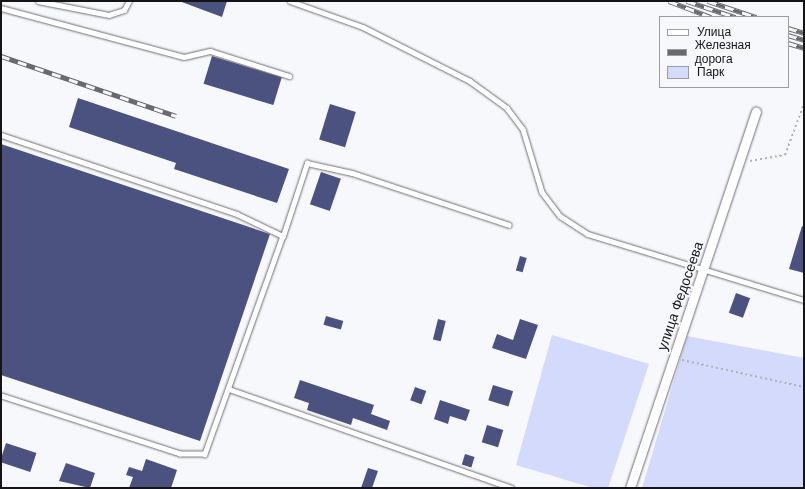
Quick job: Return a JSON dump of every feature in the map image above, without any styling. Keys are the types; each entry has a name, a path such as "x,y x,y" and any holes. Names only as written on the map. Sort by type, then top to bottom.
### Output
{"street":[{"name":"улица Федосеева","path":"630,488 756,112"}],"lane":[{"path":"38,1 109,15 124,10 129,1"},
{"path":"290,1 363,27 470,81 506,108 523,130 542,192 560,216 588,234 804,300"},
{"path":"1,8 184,57 210,51 289,76"},
{"path":"1,135 237,214 282,236"},
{"path":"1,396 180,454 205,454 307,163 352,172 509,225"},
{"path":"229,389 511,488"}],"path":[{"path":"739,162 785,155 804,104"},
{"path":"674,358 804,387"}],"green space":[{"path":"552,335 649,364 608,488 593,488 516,465"},
{"path":"687,336 804,358 804,488 642,488"}],"building":[{"path":"179,1 227,1 222,17"},
{"path":"212,56 282,77 273,105 204,84"},
{"path":"78,98 289,169 277,203 174,169 176,163 69,127"},
{"path":"330,104 356,112 345,147 319,139"},
{"path":"1,144 270,234 200,441 1,375"},
{"path":"321,172 341,179 330,211 310,204"},
{"path":"802,226 804,227 804,273 789,269"},
{"path":"520,256 527,258 523,272 516,270"},
{"path":"736,293 750,298 743,318 729,313"},
{"path":"326,316 343,321 341,330 324,325"},
{"path":"438,319 446,321 441,341 433,339"},
{"path":"520,319 538,325 526,359 492,348 497,334 513,340"},
{"path":"300,380 374,405 371,414 390,421 387,430 353,418 351,425 307,410 309,403 294,398"},
{"path":"493,385 513,391 508,406 488,400"},
{"path":"415,387 426,391 421,404 410,400"},
{"path":"440,400 470,410 466,421 450,416 448,424 434,419"},
{"path":"487,425 503,430 498,447 482,442"},
{"path":"6,443 36,453 30,472 1,462"},
{"path":"465,454 475,457 471,467 462,465"},
{"path":"146,459 177,470 171,488 129,488 133,477 126,475 129,467 142,471"},
{"path":"66,463 95,473 90,488 59,481"},
{"path":"368,468 378,471 372,488 361,488"}],"railway":[{"path":"669,1 708,16"},
{"path":"687,1 732,16"},
{"path":"708,1 753,16"},
{"path":"789,28 804,33"},
{"path":"789,35 804,40"},
{"path":"789,43 804,48"},
{"path":"1,56 176,116"}]}
